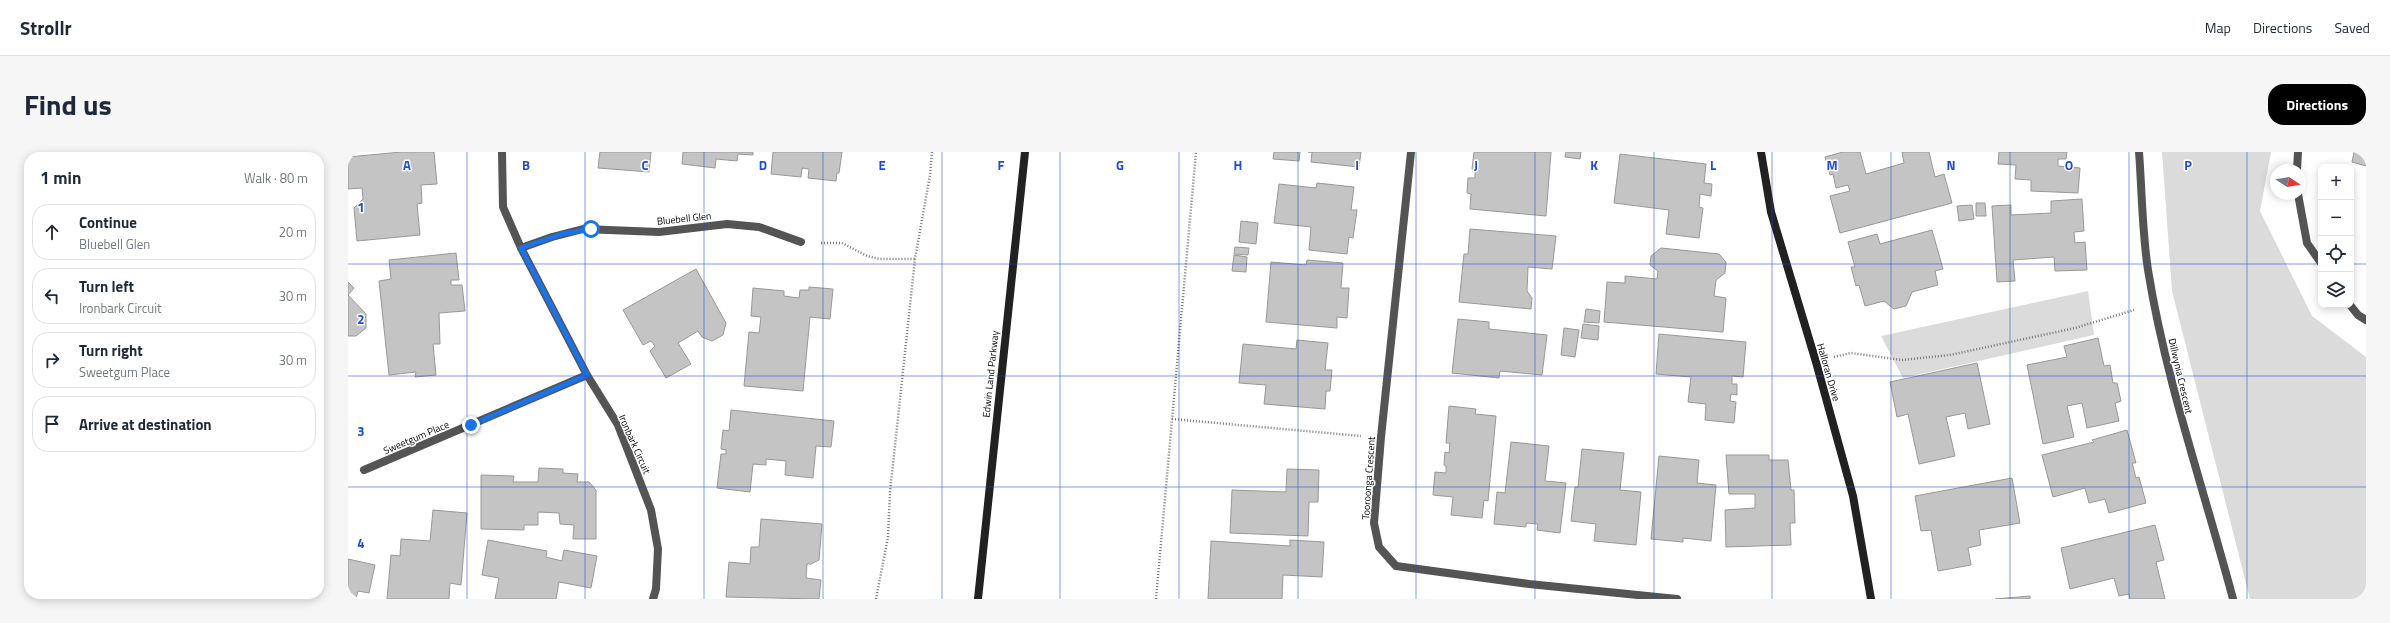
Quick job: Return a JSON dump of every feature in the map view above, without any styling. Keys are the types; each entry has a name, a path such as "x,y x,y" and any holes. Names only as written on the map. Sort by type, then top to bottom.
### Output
{"street":[{"name":"Ironbark Circuit","path":"502,152 503,207 521,248 587,375 618,426 652,510 658,549 656,589 653,599"},
{"name":"Edwin Land Parkway","path":"978,599 1025,152"},
{"name":"Tooroonga Crescent","path":"1411,152 1380,437 1374,523 1380,547 1396,566 1529,584 1677,599"},
{"name":"Halloran Drive","path":"1761,152 1771,212 1816,362 1853,496 1871,599"},
{"name":"Dillwynia Crescent","path":"2139,152 2148,269 2155,306 2175,400 2217,537 2233,599"},
{"path":"2297,164 2298,152"},
{"path":"2299,200 2307,243 2318,259"},
{"name":"Bluebell Glen","path":"521,248 552,236 583,229 659,232 722,224 756,226 801,242"},
{"path":"2352,308 2358,315 2366,320"},
{"name":"Sweetgum Place","path":"364,470 587,375"}],"path":[{"path":"876,599 888,537 889,499 915,259 932,152"},
{"path":"1156,599 1196,152"},
{"path":"801,242 842,243 867,256 880,260 915,259"},
{"path":"1816,362 1851,353 1902,360 1950,355 2075,328 2155,306"},
{"path":"1172,418 1380,437"}],"shaded area":[{"path":"2162,152 2271,152 2260,211 2312,316 2366,357 2366,599 2250,599 2172,291"},
{"path":"2088,291 2094,335 1903,378 1881,336"}],"building":[{"path":"401,152 434,152 437,184 421,185 422,203 417,204 420,235 357,241 354,208 363,199 362,188 348,189 348,157"},
{"path":"600,152 651,152 649,172 598,168"},
{"path":"683,152 753,152 753,155 738,154 737,161 716,159 715,168 682,164"},
{"path":"773,152 842,152 839,173 837,173 836,181 808,178 809,169 802,168 801,177 771,174"},
{"path":"1274,152 1300,152 1299,161 1273,159"},
{"path":"1312,152 1361,152 1359,167 1311,162"},
{"path":"1474,152 1551,152 1546,216 1470,209 1471,194 1467,193 1468,178 1475,178 1475,170 1472,169"},
{"path":"1566,152 1581,152 1580,159 1565,157"},
{"path":"1843,152 1860,152 1866,174 1904,163 1902,152 1929,152 1935,177 1944,174 1952,203 1840,233 1830,196 1850,191 1848,185 1836,188 1833,174 1830,175 1825,157"},
{"path":"1999,152 2067,152 2066,159 2058,159 2058,166 2080,168 2078,193 2031,191 2031,180 2015,179 2016,165 1998,164"},
{"path":"2354,152 2366,152 2366,166 2352,162"},
{"path":"1620,154 1706,164 1704,183 1712,184 1711,196 1700,194 1699,207 1703,208 1699,238 1666,234 1669,210 1614,203"},
{"path":"1317,183 1354,187 1351,210 1357,210 1353,238 1349,237 1347,254 1309,250 1311,227 1274,223 1279,184 1316,188"},
{"path":"2082,199 2084,231 2074,232 2075,243 2085,242 2087,270 2055,271 2054,257 2013,260 2015,281 1997,282 1992,206 2011,205 2011,215 2051,213 2051,201"},
{"path":"1976,203 1985,203 1986,216 1976,216"},
{"path":"1972,205 1974,219 1959,221 1957,206"},
{"path":"1241,221 1258,223 1256,244 1239,242"},
{"path":"1470,229 1556,236 1552,269 1528,267 1527,291 1532,298 1531,309 1459,302 1464,254 1468,254"},
{"path":"1932,230 1943,269 1935,271 1938,285 1912,292 1906,306 1894,309 1884,301 1865,306 1859,285 1856,286 1851,267 1855,267 1848,242 1877,234 1880,244"},
{"path":"1235,247 1249,248 1248,255 1234,254"},
{"path":"1661,248 1719,254 1726,262 1725,273 1716,280 1714,296 1726,298 1723,332 1604,322 1607,282 1625,283 1625,276 1657,279 1658,271 1650,265 1651,256"},
{"path":"456,253 459,280 451,280 451,285 462,285 465,311 439,313 440,344 433,344 436,375 415,377 416,372 389,375 379,281 391,279 389,260"},
{"path":"1234,255 1247,257 1246,272 1232,271"},
{"path":"1307,260 1343,263 1341,288 1349,288 1347,318 1337,317 1337,328 1266,322 1271,262 1306,265"},
{"path":"696,269 726,323 723,335 712,341 702,337 698,331 678,343 691,364 666,378 650,351 655,346 651,341 643,345 623,310"},
{"path":"348,282 354,288 348,295"},
{"path":"809,287 833,289 830,319 810,317 803,391 744,386 749,332 759,333 761,317 751,316 753,288 784,291 784,296 799,298 800,290 809,290"},
{"path":"348,295 366,314 366,328 356,336 348,336"},
{"path":"1586,309 1600,311 1599,323 1584,322"},
{"path":"1458,319 1489,322 1489,329 1547,335 1542,375 1500,371 1499,378 1452,373"},
{"path":"1583,324 1599,326 1598,340 1581,338"},
{"path":"1564,328 1579,330 1575,357 1561,355"},
{"path":"1659,334 1746,342 1743,377 1732,376 1732,384 1737,384 1737,395 1731,394 1730,401 1736,402 1734,423 1705,420 1706,404 1688,402 1691,377 1656,374"},
{"path":"2098,338 2104,366 2110,365 2113,383 2117,383 2121,401 2115,403 2119,421 2087,428 2082,403 2067,406 2074,437 2043,444 2027,365 2067,357 2064,346"},
{"path":"1297,340 1328,343 1325,370 1332,370 1330,391 1326,391 1325,409 1264,404 1266,385 1239,383 1243,344 1296,349"},
{"path":"1977,363 1990,424 1968,429 1965,413 1946,417 1955,456 1919,464 1908,414 1897,417 1890,382"},
{"path":"1449,406 1476,409 1475,414 1496,416 1488,501 1484,500 1482,518 1451,515 1453,497 1433,495 1435,472 1446,473 1446,466 1444,465 1445,452 1449,453 1450,443 1446,443"},
{"path":"731,410 834,421 831,447 816,446 813,478 785,475 786,461 766,459 766,465 753,464 750,492 717,488 721,454 726,454 726,450 721,449 723,430 729,431"},
{"path":"2127,430 2136,463 2132,463 2136,478 2139,477 2146,503 2109,513 2105,499 2089,503 2085,488 2053,497 2042,455 2094,442 2092,440"},
{"path":"1511,442 1549,446 1545,481 1566,483 1560,533 1537,530 1538,524 1526,523 1526,527 1494,524 1497,492 1505,493"},
{"path":"1582,449 1624,453 1620,490 1641,492 1636,545 1594,541 1596,524 1571,521 1575,487 1578,487"},
{"path":"1726,455 1769,455 1769,460 1788,460 1791,490 1794,490 1795,523 1790,523 1791,545 1726,547 1725,510 1755,508 1755,494 1729,494"},
{"path":"1659,456 1699,460 1697,483 1716,485 1711,541 1683,538 1683,542 1651,539"},
{"path":"539,468 563,469 563,473 578,474 577,482 589,482 596,490 596,539 573,539 574,525 560,524 559,513 538,512 538,525 524,525 524,530 481,529 481,475 514,476 513,482 538,482"},
{"path":"1287,469 1319,470 1318,502 1309,502 1308,536 1230,533 1232,490 1286,492"},
{"path":"2012,478 2020,523 1979,530 1981,545 1968,548 1971,565 1938,571 1931,530 1921,531 1915,496"},
{"path":"433,510 467,513 461,585 450,583 449,599 387,599 391,555 400,556 401,539 430,541"},
{"path":"761,519 822,524 819,560 811,564 807,564 806,578 821,580 819,599 726,597 729,562 750,564 751,547 759,547"},
{"path":"2155,525 2164,560 2156,562 2165,599 2130,599 2129,594 2119,596 2114,578 2070,589 2061,548"},
{"path":"488,540 547,551 546,557 562,561 564,550 597,556 591,588 559,582 556,599 495,599 499,578 482,575"},
{"path":"1290,540 1324,542 1322,577 1283,575 1282,599 1208,599 1211,541 1290,546"},
{"path":"348,559 375,565 369,593 358,591 356,599 348,599"},
{"path":"2030,596 2030,599 1995,599"}],"route":[{"path":"471,425 587,375 521,248 552,236 577,230 591,229"}]}
